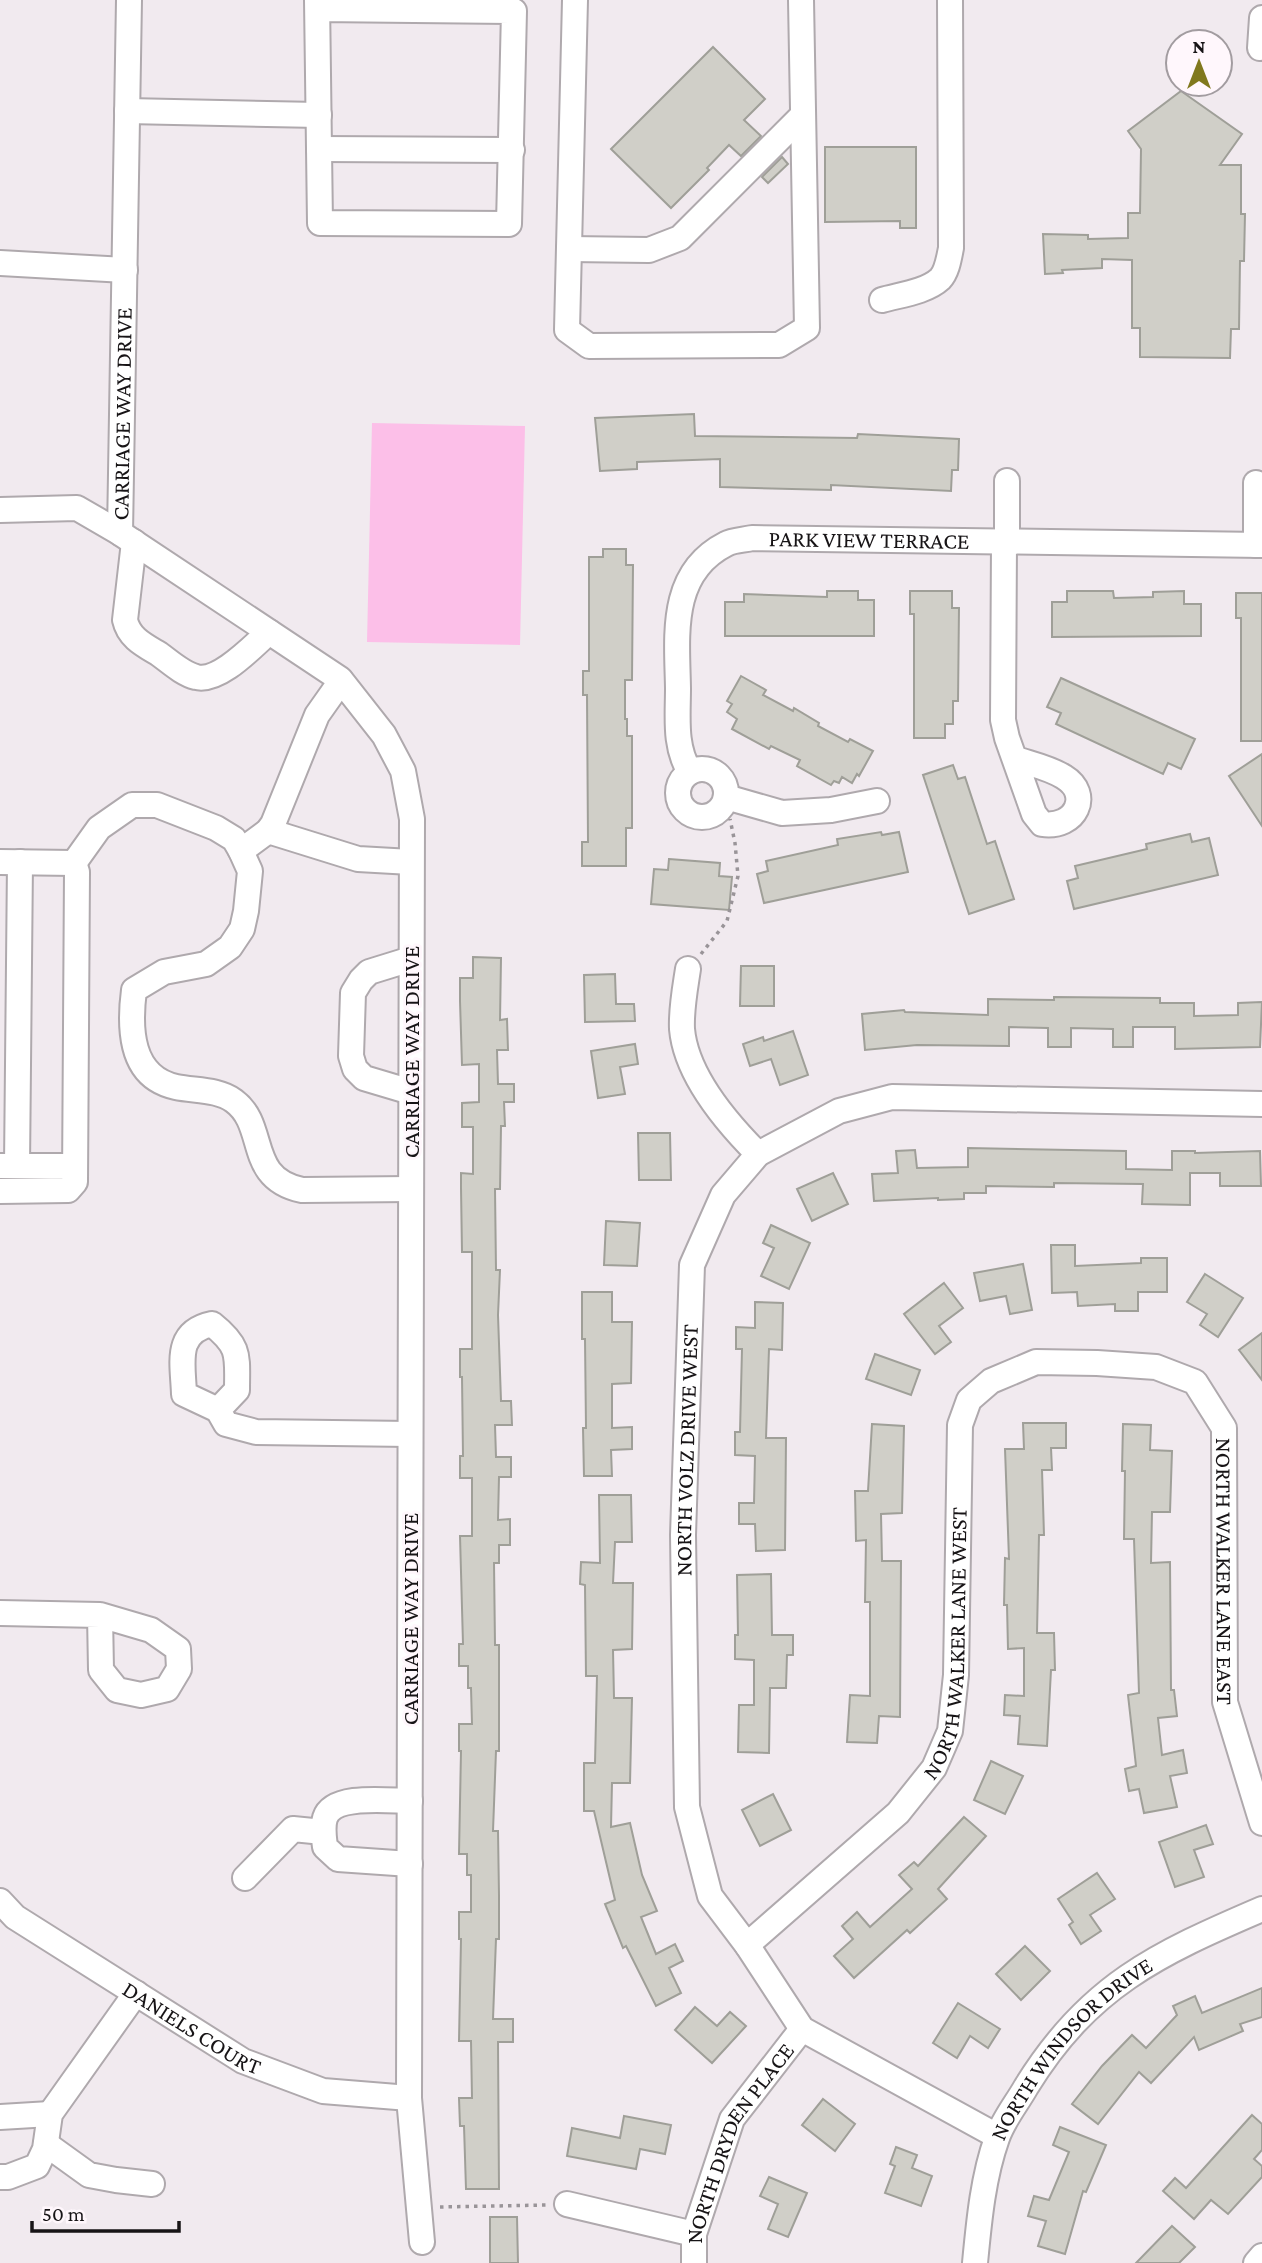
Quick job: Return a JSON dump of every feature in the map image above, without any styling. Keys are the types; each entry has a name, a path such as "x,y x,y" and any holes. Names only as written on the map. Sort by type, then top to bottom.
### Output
{"street":[{"name":"CARRIAGE WAY DRIVE","path":"129,0 125,270 127,538 341,681 384,735 403,771 412,819 409,2098 422,2242"},
{"path":"575,0 567,330 589,346 779,345 807,328 801,0"},
{"path":"882,300 927,287 940,279 947,267 951,248 950,0"},
{"path":"318,5 514,10 509,224 320,223 318,5"},
{"path":"1260,48 1262,18"},
{"path":"127,111 319,115"},
{"path":"569,249 649,250 680,238 803,115"},
{"path":"319,149 512,150"},
{"path":"0,263 125,270"},
{"path":"1007,481 1003,720 1016,759"},
{"path":"1256,483 1259,545"},
{"path":"0,510 77,508 127,538 127,628 134,638 194,677 205,679 219,674 269,632"},
{"name":"PARK VIEW TERRACE","path":"690,772 683,761 678,741 677,619 682,593 693,574 708,557 727,543 752,538 1259,545"},
{"path":"241,851 268,831 317,715 341,681"},
{"path":"704,769 713,771 722,778 727,789 726,799 719,811 708,817 697,817 687,812 680,804 678,793 681,781 690,772 704,769"},
{"path":"726,799 782,813 831,810 877,801"},
{"path":"74,863 99,828 132,805 157,805 216,828 233,839 250,872 242,929 230,947 206,964 164,972 134,990 130,1019 135,1053 154,1079 175,1087 213,1092 235,1101 247,1117 269,1174 288,1187 302,1190 411,1189"},
{"path":"268,831 358,859 411,862"},
{"path":"74,863 10,862 8,1166 75,1166"},
{"path":"0,1191 68,1190 75,1182 77,872 74,863"},
{"path":"411,959 369,972 360,980 353,993 351,1056 355,1069 364,1078 411,1092"},
{"path":"688,969 683,994 682,1031 693,1068 728,1124 758,1154"},
{"name":"NORTH VOLZ DRIVE WEST","path":"997,2136 802,2029 747,1945 710,1896 687,1808 683,1535 692,1265 723,1195 758,1154 839,1111 891,1097 1262,1104"},
{"name":"NORTH WALKER LANE WEST","path":"747,1945 898,1813 934,1769 950,1731 956,1675 960,1426 969,1400 991,1381 1036,1362 1097,1363"},
{"name":"NORTH WALKER LANE EAST","path":"1097,1363 1157,1367 1195,1382 1224,1428 1225,1702 1262,1823"},
{"path":"218,1410 226,1424 256,1432 410,1434"},
{"path":"0,1613 100,1615"},
{"path":"410,1801 353,1801 341,1804 333,1807 325,1817 323,1832 324,1847 338,1859 410,1864"},
{"path":"245,1878 293,1829 323,1832"},
{"name":"DANIELS COURT","path":"0,1901 15,1917 243,2061 323,2091 409,2098"},
{"name":"NORTH WINDSOR DRIVE","path":"975,2263 981,2206 997,2136 1047,2054 1070,2025 1104,1993 1146,1964 1188,1941 1262,1909"},
{"path":"0,2177 8,2177 37,2166 46,2144 50,2114 136,1993"},
{"name":"NORTH DRYDEN PLACE","path":"694,2263 694,2234 732,2119 802,2029"},
{"path":"0,2118 50,2114"},
{"path":"46,2144 89,2175 152,2184"},
{"path":"567,2204 694,2234"},
{"path":"1255,2263 1262,2256"}],"path":[{"path":"688,969 727,920 738,876 735,843 726,799"},
{"path":"419,2208 567,2204"}],"shaded area":[{"path":"372,423 525,426 520,645 367,642"}],"building":[{"path":"713,47 765,99 744,120 761,136 741,156 729,145 707,168 709,170 671,208 611,149"},
{"path":"1172,98 1191,98 1242,134 1220,165 1241,165 1241,214 1245,214 1244,261 1240,261 1239,329 1231,329 1230,358 1140,357 1140,328 1132,328 1132,260 1102,259 1102,268 1062,270 1063,273 1045,274 1043,234 1088,235 1088,239 1128,238 1128,213 1140,213 1141,149 1128,131"},
{"path":"825,147 916,147 916,228 900,228 900,221 825,222"},
{"path":"782,157 788,164 768,183 762,177"},
{"path":"694,414 695,436 857,438 858,434 959,439 958,470 952,470 951,491 831,485 831,490 720,487 720,459 637,462 637,469 600,471 595,418"},
{"path":"603,549 626,549 626,565 633,565 632,680 625,680 627,736 632,736 632,828 626,828 626,866 582,866 582,842 588,842 587,695 583,695 583,671 589,671 589,557 603,557"},
{"path":"827,591 858,591 858,600 874,600 874,636 725,636 725,602 744,602 744,594 827,597"},
{"path":"910,591 952,591 952,608 959,608 958,701 953,701 953,724 945,724 945,738 914,738 914,614 910,614"},
{"path":"1067,591 1113,591 1114,598 1153,597 1153,592 1184,591 1184,604 1201,604 1201,636 1052,637 1052,602 1067,602"},
{"path":"1236,593 1262,593 1262,741 1241,741 1241,618 1236,618"},
{"path":"741,676 766,690 763,695 793,711 794,708 819,723 818,726 848,742 850,739 873,751 859,776 857,774 852,783 842,777 839,783 834,781 831,785 797,766 800,760 771,746 769,749 732,729 737,719 727,712 732,704 727,701"},
{"path":"1061,678 1195,739 1181,769 1168,763 1163,774 1056,724 1061,713 1047,707"},
{"path":"1262,754 1262,826 1229,776"},
{"path":"953,765 958,779 965,777 987,844 995,841 1014,899 969,914 923,775"},
{"path":"881,832 882,835 899,832 908,872 764,903 757,874 768,871 766,861 838,845 837,839"},
{"path":"1190,834 1192,842 1209,838 1218,875 1074,909 1067,881 1078,878 1075,866 1147,849 1146,844"},
{"path":"669,859 720,863 719,876 732,877 729,910 651,904 654,869 668,870"},
{"path":"473,957 501,958 500,1020 507,1019 508,1050 497,1050 498,1084 514,1084 514,1102 504,1102 505,1126 501,1126 500,1189 495,1189 496,1270 500,1270 498,1315 501,1401 511,1401 512,1425 495,1425 496,1457 511,1457 511,1477 499,1477 498,1520 510,1519 510,1545 499,1545 499,1563 494,1563 495,1645 499,1645 499,1751 496,1751 493,1831 498,1831 499,1939 496,1939 493,2019 513,2019 513,2042 498,2042 499,2189 466,2189 464,2126 460,2126 459,2098 472,2098 471,2041 459,2041 459,1912 471,1912 471,1875 467,1875 467,1854 459,1854 459,1724 472,1724 468,1666 459,1666 459,1644 463,1644 460,1536 472,1536 472,1478 460,1478 460,1456 463,1456 460,1349 472,1349 472,1252 462,1252 461,1173 473,1174 473,1127 462,1127 462,1103 479,1102 479,1064 462,1065 460,978 473,978"},
{"path":"741,966 774,966 774,1006 740,1006"},
{"path":"615,974 616,1004 634,1004 635,1021 585,1022 584,975"},
{"path":"1054,997 1160,998 1160,1003 1194,1003 1194,1016 1238,1015 1238,1003 1262,1002 1260,1047 1175,1049 1175,1027 1133,1027 1133,1047 1113,1047 1113,1029 1071,1028 1071,1047 1048,1047 1048,1028 1009,1027 1009,1046 917,1045 865,1050 862,1014 904,1010 988,1015 988,999 1054,1000"},
{"path":"793,1031 808,1075 780,1085 771,1059 750,1066 743,1044 763,1037 764,1041"},
{"path":"635,1044 638,1064 620,1067 625,1094 598,1098 591,1051"},
{"path":"638,1133 670,1133 671,1180 639,1180"},
{"path":"968,1148 1126,1151 1126,1169 1172,1170 1172,1151 1260,1151 1261,1186 1220,1186 1220,1173 1190,1173 1190,1205 1142,1204 1143,1184 1054,1183 1054,1187 986,1186 986,1193 964,1193 964,1199 874,1201 872,1174 898,1173 896,1151 915,1150 917,1168 968,1167"},
{"path":"833,1173 848,1204 812,1221 797,1189"},
{"path":"606,1221 640,1223 637,1266 604,1265"},
{"path":"771,1225 810,1243 789,1289 761,1276 774,1248 763,1243"},
{"path":"1051,1245 1075,1245 1075,1266 1141,1263 1141,1258 1167,1258 1167,1292 1138,1292 1138,1311 1115,1311 1115,1304 1078,1306 1077,1292 1052,1293"},
{"path":"1023,1264 1032,1310 1010,1314 1006,1296 980,1301 974,1273"},
{"path":"1205,1274 1243,1298 1218,1337 1200,1325 1207,1314 1187,1302"},
{"path":"944,1283 963,1308 939,1326 951,1342 935,1354 904,1314"},
{"path":"582,1292 612,1292 612,1322 632,1322 631,1383 612,1384 612,1428 632,1427 632,1449 611,1450 612,1476 584,1476 583,1428 586,1428"},
{"path":"755,1302 783,1303 782,1350 769,1349 766,1438 786,1438 785,1550 756,1551 755,1524 739,1524 739,1503 754,1503 755,1456 735,1455 735,1432 740,1432 742,1349 736,1349 736,1327 755,1328"},
{"path":"1262,1333 1262,1380 1239,1350"},
{"path":"875,1354 920,1370 911,1395 866,1379"},
{"path":"1023,1423 1066,1423 1066,1448 1051,1448 1052,1470 1042,1470 1044,1535 1039,1535 1037,1633 1054,1633 1055,1670 1051,1670 1047,1746 1018,1744 1020,1716 1004,1715 1005,1695 1024,1696 1024,1648 1008,1649 1007,1605 1004,1605 1005,1558 1009,1559 1005,1449 1024,1449"},
{"path":"872,1424 904,1426 902,1513 881,1514 882,1561 901,1561 900,1717 879,1716 877,1743 847,1742 850,1695 870,1696 870,1602 865,1602 866,1540 856,1541 855,1491 868,1491"},
{"path":"1123,1424 1151,1425 1150,1450 1172,1451 1170,1512 1152,1512 1151,1563 1170,1562 1171,1690 1174,1690 1177,1716 1158,1718 1162,1755 1183,1750 1187,1773 1170,1776 1177,1807 1144,1813 1139,1789 1129,1791 1125,1769 1136,1766 1128,1695 1139,1693 1134,1539 1124,1539"},
{"path":"599,1495 631,1495 632,1542 615,1542 613,1583 633,1583 632,1649 613,1650 614,1698 632,1698 630,1783 612,1783 611,1827 630,1823 642,1875 657,1911 641,1917 656,1954 675,1944 683,1961 669,1968 681,1993 656,2006 626,1946 623,1948 605,1904 615,1900 594,1811 584,1811 584,1763 595,1763 597,1676 586,1676 585,1585 580,1584 581,1562 600,1563"},
{"path":"771,1574 772,1635 793,1635 793,1655 787,1655 786,1688 770,1688 769,1753 738,1752 739,1705 754,1705 754,1660 735,1659 735,1635 738,1635 737,1575"},
{"path":"991,1761 1023,1776 1005,1814 974,1800"},
{"path":"773,1794 791,1830 760,1846 742,1810"},
{"path":"964,1817 986,1836 938,1889 947,1899 910,1933 907,1930 854,1978 834,1956 853,1939 842,1926 857,1912 870,1927 912,1889 899,1875 914,1862 918,1866"},
{"path":"1206,1825 1213,1844 1194,1850 1204,1877 1175,1887 1159,1842"},
{"path":"1097,1873 1115,1899 1090,1915 1101,1931 1081,1944 1069,1925 1073,1922 1058,1899"},
{"path":"1025,1946 1050,1971 1021,2000 996,1974"},
{"path":"1262,1988 1262,2017 1240,2024 1243,2031 1199,2050 1194,2037 1151,2083 1139,2072 1098,2124 1072,2104 1102,2066 1132,2035 1146,2048 1177,2015 1173,2006 1195,1996 1202,2013"},
{"path":"958,2003 1000,2029 988,2048 970,2036 957,2058 933,2043"},
{"path":"695,2007 717,2026 730,2012 746,2026 712,2063 675,2030"},
{"path":"823,2099 855,2124 835,2151 802,2125"},
{"path":"1252,2115 1262,2124 1262,2150 1254,2159 1262,2166 1262,2177 1228,2214 1211,2200 1194,2219 1163,2191 1175,2178 1186,2188"},
{"path":"624,2116 671,2125 665,2154 640,2149 636,2169 567,2156 572,2128 620,2138"},
{"path":"1060,2127 1106,2145 1086,2192 1083,2191 1065,2254 1038,2246 1046,2221 1028,2216 1034,2196 1049,2200 1069,2152 1053,2145"},
{"path":"896,2147 917,2155 912,2168 932,2176 921,2206 885,2193 895,2166 890,2164"},
{"path":"769,2177 807,2193 788,2237 768,2229 778,2204 760,2196"},
{"path":"490,2217 517,2217 518,2263 490,2263"},
{"path":"1172,2226 1195,2247 1179,2263 1136,2263"}]}
